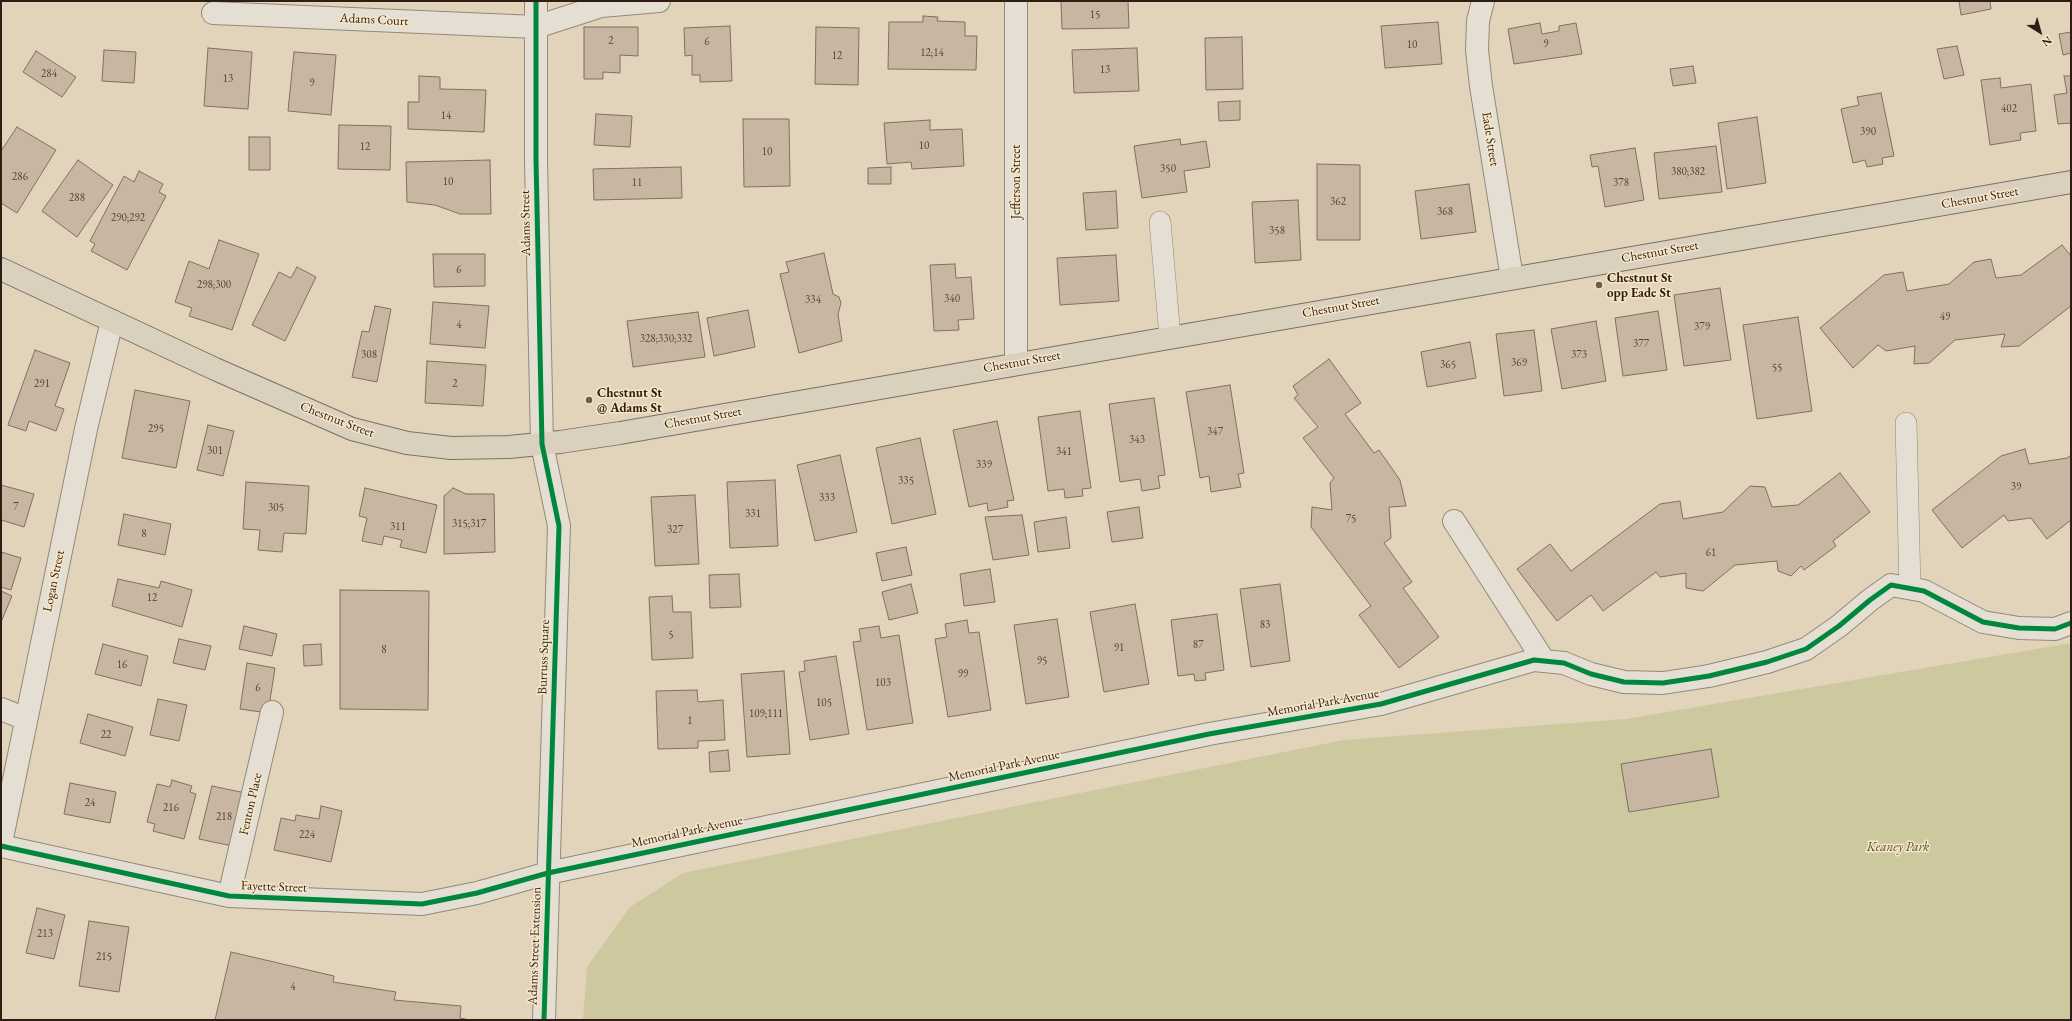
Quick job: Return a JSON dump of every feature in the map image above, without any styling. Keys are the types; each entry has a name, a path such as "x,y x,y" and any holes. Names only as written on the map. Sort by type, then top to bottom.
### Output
{"main road":[{"name":"Chestnut Street","path":"1,269 215,369 352,429 407,444 451,448 542,444 620,433 1016,363 2071,182"}],"street":[{"name":"Adams Street","path":"536,1 536,168 542,444"},
{"path":"536,27 601,6 659,1"},
{"name":"Jefferson Street","path":"1016,1 1016,363"},
{"name":"Eade Street","path":"1486,3 1478,21 1477,50 1480,79 1512,278"},
{"name":"Adams Court","path":"213,13 536,27"},
{"name":"Logan Street","path":"1,843 86,428 112,321"},
{"name":"Burruss Square","path":"542,444 559,526 548,873"},
{"path":"1454,521 1544,661"},
{"name":"Memorial Park Avenue","path":"548,873 1209,734 1381,704 1534,660 1564,663 1591,674 1624,682 1663,682 1709,676 1767,662 1806,649 1839,626 1870,600 1891,585 1924,590 1983,622 2019,628 2055,629 2071,622"},
{"path":"1,709 26,719"},
{"name":"Fenton Place","path":"229,896 272,712"},
{"name":"Fayette Street","path":"1,846 229,896 422,904 477,893 548,873"},
{"name":"Adams Street Extension","path":"544,1020 548,873"}],"lane":[{"path":"1160,222 1170,337"},
{"path":"1906,423 1910,588"}],"green space":[{"name":"Keaney Park","path":"2071,643 2071,1020 583,1020 587,967 630,907 683,873 1344,740 1626,719"}],"building":[{"path":"1061,1 1128,1 1129,28 1062,29"},
{"path":"1959,1 1990,1 1991,9 1961,15"},
{"path":"923,16 938,17 937,21 965,22 965,36 977,36 976,70 888,69 889,22 923,22"},
{"path":"1438,22 1442,64 1385,68 1381,26"},
{"path":"1540,23 1542,34 1559,31 1559,26 1576,23 1582,54 1514,64 1508,29"},
{"path":"730,26 732,81 700,82 700,75 692,75 692,55 685,56 684,28"},
{"path":"584,27 638,27 638,56 620,55 620,73 603,72 603,79 584,79"},
{"path":"816,27 859,28 858,85 815,84"},
{"path":"2071,32 2071,53 2063,55 2059,34"},
{"path":"1242,37 1243,89 1206,90 1205,38"},
{"path":"1957,46 1964,75 1944,79 1937,49"},
{"path":"208,48 252,52 248,109 204,106"},
{"path":"1137,48 1139,91 1074,93 1072,50"},
{"path":"104,50 136,52 134,83 102,81"},
{"path":"36,51 76,77 62,97 23,72"},
{"path":"294,52 336,55 331,115 288,111"},
{"path":"1693,66 1696,83 1673,86 1670,69"},
{"path":"419,76 440,77 440,89 486,90 484,132 408,129 408,102 419,102"},
{"path":"2064,76 2071,76 2071,123 2058,124 2054,95 2067,93"},
{"path":"2000,78 2001,88 2031,84 2036,131 2020,133 2021,140 1990,145 1981,80"},
{"path":"1881,93 1894,156 1882,158 1883,164 1867,167 1865,160 1853,163 1841,109 1859,105 1857,97"},
{"path":"1240,101 1240,120 1219,121 1218,102"},
{"path":"596,114 632,116 630,147 594,145"},
{"path":"1757,117 1766,183 1727,189 1718,123"},
{"path":"743,119 789,119 790,186 744,187"},
{"path":"930,120 930,130 962,129 964,166 912,169 911,162 887,164 884,123"},
{"path":"339,125 391,126 390,170 338,169"},
{"path":"17,127 56,150 17,213 1,203 1,151"},
{"path":"249,137 270,137 270,170 249,170"},
{"path":"1180,139 1181,145 1206,141 1210,167 1184,171 1187,192 1142,198 1134,146"},
{"path":"1716,146 1722,192 1659,199 1654,153"},
{"path":"1635,148 1644,200 1605,207 1598,166 1592,167 1590,155"},
{"path":"78,160 113,185 77,237 42,211"},
{"path":"490,160 491,214 460,214 435,205 407,202 406,162"},
{"path":"1317,164 1360,165 1360,240 1317,240"},
{"path":"681,167 682,198 594,200 593,169"},
{"path":"891,167 891,184 868,184 868,168"},
{"path":"139,171 163,184 159,192 166,196 127,270 91,251 95,244 90,241 124,176 134,182"},
{"path":"1469,184 1476,232 1421,239 1415,191"},
{"path":"1116,191 1118,228 1086,230 1083,193"},
{"path":"1298,200 1301,260 1255,263 1252,202"},
{"path":"219,240 259,254 232,330 189,316 192,308 175,302 189,261 209,269"},
{"path":"2062,245 2071,256 2071,306 2019,346 2001,347 2005,334 1955,340 1929,363 1914,364 1915,346 1886,351 1878,345 1853,368 1820,328 1884,275 1903,272 1907,291 1949,284 1974,262 1991,259 1996,278 2021,275"},
{"path":"824,253 833,294 839,297 841,303 838,314 842,341 799,353 780,274 789,272 786,262"},
{"path":"433,254 485,254 485,286 434,287"},
{"path":"1116,255 1119,301 1060,305 1057,258"},
{"path":"955,264 956,278 971,277 974,319 958,320 959,330 934,331 930,265"},
{"path":"297,267 316,277 285,341 252,325 279,272 291,278"},
{"path":"1720,288 1731,360 1684,366 1674,295"},
{"path":"433,302 489,306 485,348 430,344"},
{"path":"375,306 391,309 377,382 352,377 362,331 369,332"},
{"path":"748,310 755,347 714,356 707,318"},
{"path":"1658,311 1667,370 1623,376 1615,318"},
{"path":"698,312 705,357 633,367 627,321"},
{"path":"1798,317 1812,411 1757,419 1743,325"},
{"path":"1596,321 1606,381 1562,389 1551,329"},
{"path":"1534,330 1542,391 1504,396 1496,334"},
{"path":"1470,342 1476,378 1427,387 1421,352"},
{"path":"35,350 70,363 55,406 64,409 56,431 29,421 26,431 8,425"},
{"path":"1329,359 1361,403 1345,414 1374,453 1379,450 1400,480 1406,506 1389,507 1391,538 1384,543 1412,582 1403,588 1439,637 1399,668 1359,615 1371,606 1311,527 1312,507 1332,510 1330,483 1334,478 1303,438 1318,427 1294,398 1298,395 1293,386"},
{"path":"427,361 486,365 483,406 425,403"},
{"path":"1230,385 1244,473 1238,474 1241,487 1211,492 1209,476 1200,478 1186,392"},
{"path":"135,390 190,401 176,468 122,458"},
{"path":"1154,398 1165,475 1158,476 1160,488 1142,491 1140,479 1120,482 1109,404"},
{"path":"1080,411 1091,488 1082,489 1083,496 1065,498 1064,489 1048,491 1038,417"},
{"path":"997,421 1014,500 1007,501 1008,507 988,511 987,503 969,507 953,430"},
{"path":"208,425 234,431 223,476 197,470"},
{"path":"920,438 936,514 892,524 876,448"},
{"path":"2025,449 2029,464 2067,458 2071,455 2071,520 2047,539 2031,518 2008,521 2004,515 1962,548 1932,510 2001,456"},
{"path":"840,455 857,532 815,541 797,465"},
{"path":"1840,473 1870,512 1833,541 1836,546 1804,570 1801,566 1791,576 1778,571 1777,561 1735,565 1703,591 1686,588 1686,573 1660,577 1656,572 1603,611 1591,595 1557,621 1517,569 1550,544 1571,571 1660,504 1680,501 1683,519 1723,512 1750,486 1765,487 1772,507 1798,505"},
{"path":"775,480 778,546 730,548 727,482"},
{"path":"246,482 309,486 306,534 284,533 282,552 258,550 260,530 243,529"},
{"path":"1,485 34,494 24,527 1,520"},
{"path":"365,488 437,505 426,553 400,547 402,540 384,536 382,545 362,541 367,518 359,516"},
{"path":"453,488 466,494 494,494 495,552 444,554 444,496"},
{"path":"695,495 699,564 655,566 651,497"},
{"path":"1139,507 1143,538 1112,542 1107,512"},
{"path":"124,514 171,524 165,555 118,545"},
{"path":"1022,515 1029,555 993,560 985,517"},
{"path":"1066,517 1070,548 1038,552 1034,522"},
{"path":"906,547 912,575 882,581 876,553"},
{"path":"1,552 21,558 11,590 1,587"},
{"path":"990,569 995,602 964,606 960,574"},
{"path":"739,574 741,607 710,608 709,575"},
{"path":"118,579 159,588 161,581 192,590 182,627 112,606"},
{"path":"911,584 918,613 889,620 882,592"},
{"path":"1280,584 1290,661 1251,667 1240,589"},
{"path":"340,590 429,591 428,710 340,709"},
{"path":"1,591 12,596 1,622"},
{"path":"672,596 673,612 691,612 693,658 652,660 649,597"},
{"path":"1135,604 1149,684 1104,692 1090,612"},
{"path":"1217,614 1224,670 1205,673 1206,680 1195,681 1194,674 1178,676 1171,620"},
{"path":"1057,619 1069,697 1026,704 1014,625"},
{"path":"967,620 969,633 979,632 991,710 948,717 935,639 947,637 945,624"},
{"path":"244,626 277,634 272,656 239,649"},
{"path":"879,626 881,638 899,635 913,723 867,730 853,642 861,641 859,629"},
{"path":"179,639 211,646 205,670 173,663"},
{"path":"103,644 148,656 141,686 95,674"},
{"path":"321,644 322,665 304,666 303,645"},
{"path":"836,656 849,734 810,740 799,672 805,671 804,661"},
{"path":"247,663 275,668 268,713 240,709"},
{"path":"784,671 790,754 747,757 741,674"},
{"path":"697,690 698,702 723,700 725,740 698,741 698,748 658,749 656,691"},
{"path":"158,699 187,705 179,741 150,735"},
{"path":"88,714 133,727 125,756 80,743"},
{"path":"1711,749 1719,797 1629,812 1621,764"},
{"path":"728,750 730,771 710,772 709,752"},
{"path":"172,780 192,786 190,792 196,794 184,839 153,831 155,824 147,822 157,784 170,787"},
{"path":"70,783 116,792 110,823 64,814"},
{"path":"212,786 250,794 237,847 199,839"},
{"path":"321,806 342,811 331,862 274,850 281,818 295,821 296,815 319,819"},
{"path":"37,908 65,915 54,959 26,953"},
{"path":"89,921 129,927 119,992 79,986"},
{"path":"231,952 334,976 333,982 396,992 394,1000 461,1006 460,1018 470,1020 215,1020"}],"cycle path":[{"path":"536,1 536,160 542,444 559,526 544,1020"},
{"path":"1,846 229,896 422,904 477,893 548,873 1209,734 1381,704 1534,660 1564,663 1591,674 1624,682 1663,683 1709,676 1767,662 1806,649 1839,626 1870,600 1891,585 1924,591 1983,622 2019,628 2055,629 2071,623"}],"place":[{"name":"Chestnut St opp Eade St","path":"1599,285"},
{"name":"Chestnut St @ Adams St","path":"589,400"}]}
